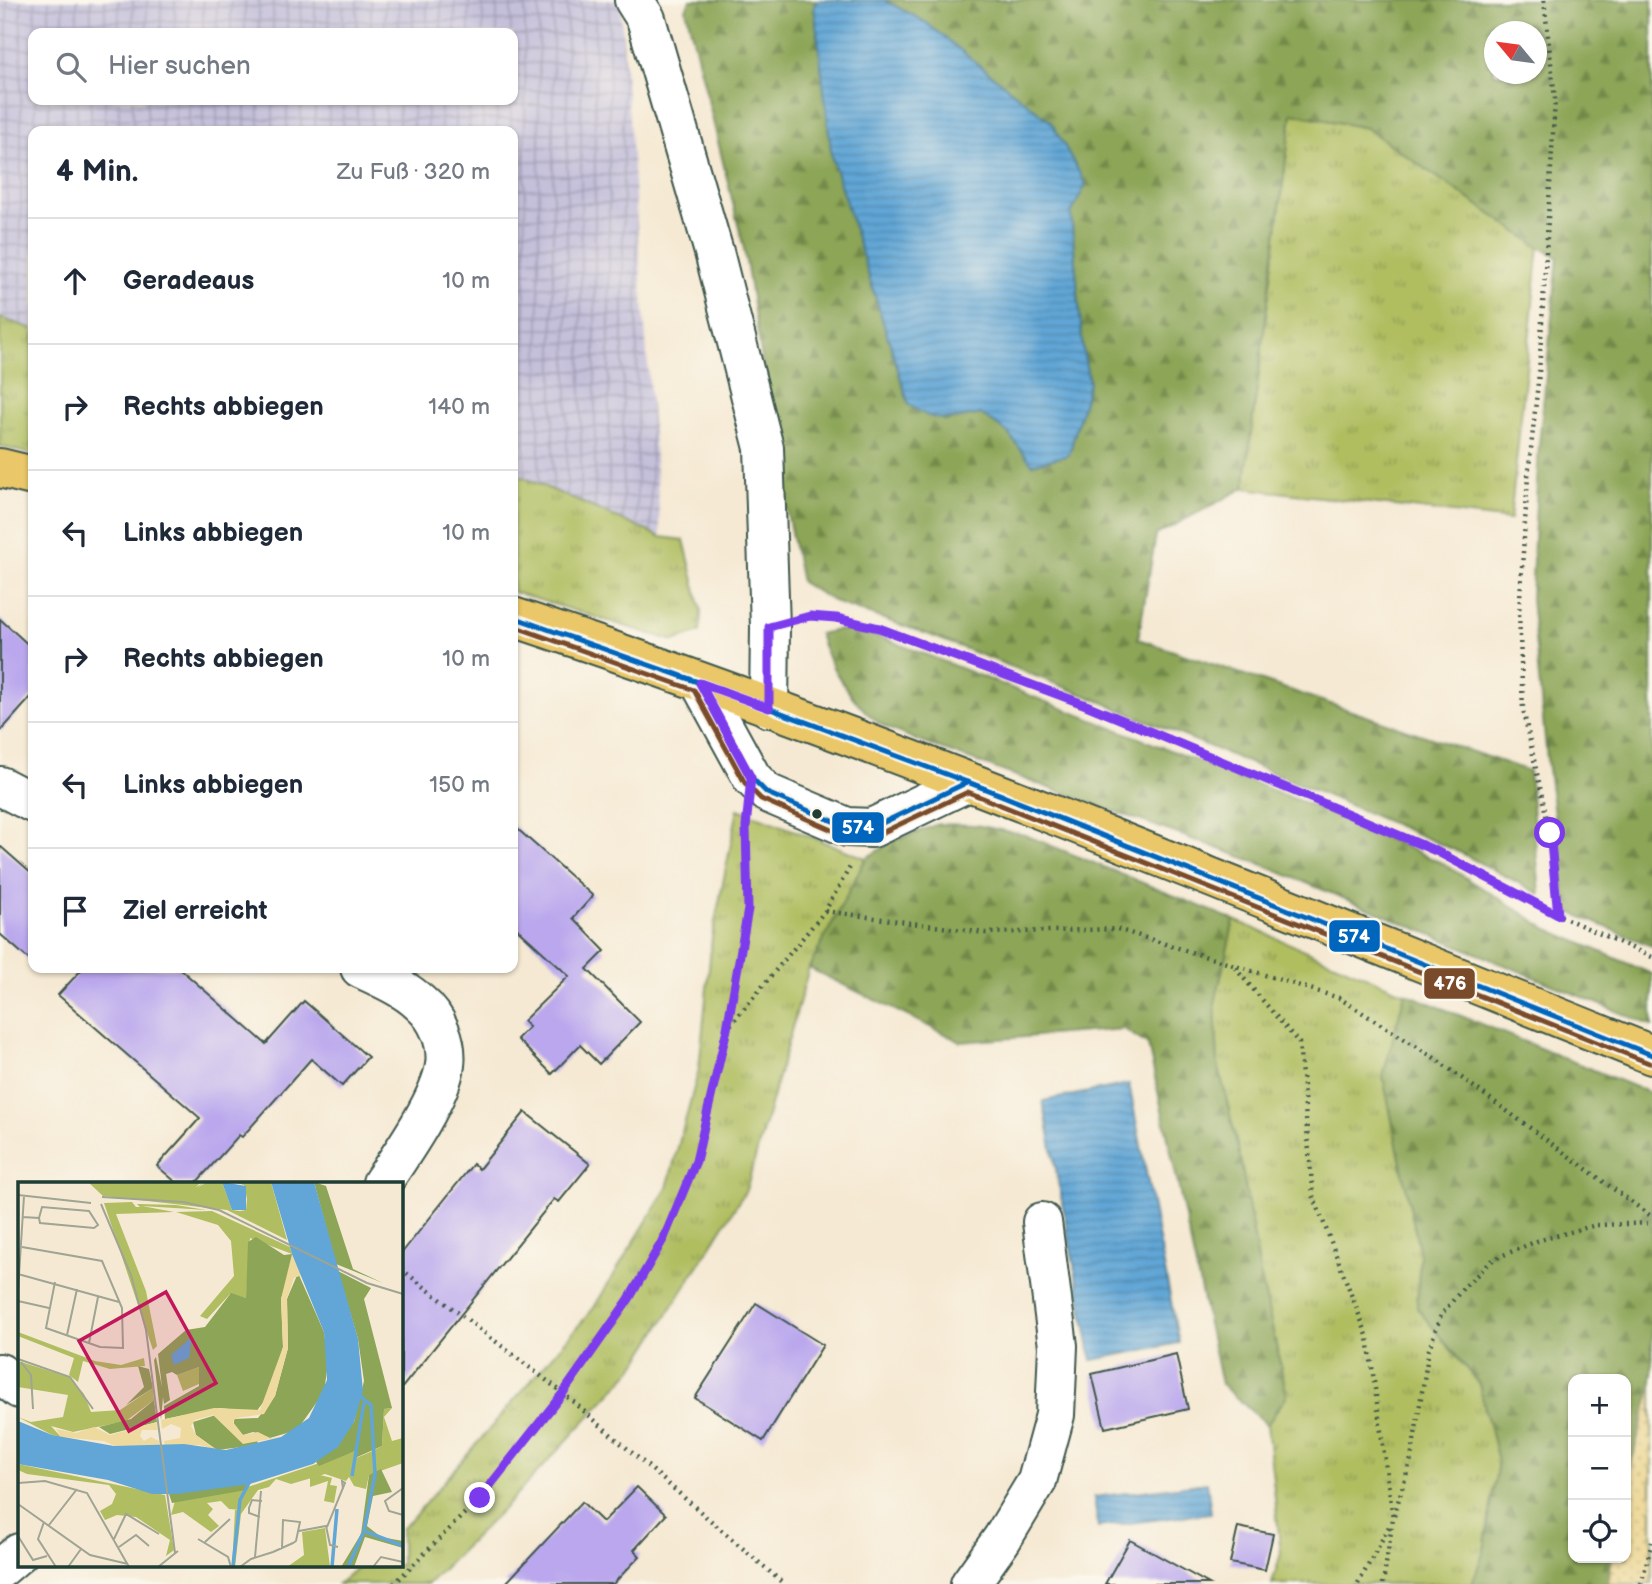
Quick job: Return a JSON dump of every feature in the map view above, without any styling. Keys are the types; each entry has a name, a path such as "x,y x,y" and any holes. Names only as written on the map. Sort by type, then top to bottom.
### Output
{"main road":[{"path":"0,468 28,475"},
{"path":"518,619 968,782 1652,1055"}],"street":[{"path":"643,6 714,252 764,448 769,708"},
{"path":"700,683 751,778 767,793 847,827 872,828 968,782"},
{"path":"0,786 28,800"},
{"path":"369,973 397,987 428,1011 437,1024 445,1053 445,1067 420,1125 383,1182"},
{"path":"970,1584 1002,1539 1037,1481 1055,1415 1058,1346 1042,1222"},
{"path":"0,1373 18,1388"},
{"path":"0,1569 18,1554"}],"path":[{"path":"1544,0 1555,99 1539,373 1528,477 1519,612 1523,709 1550,833 1558,915"},
{"path":"769,627 810,616 836,618 892,633 1086,705 1436,851 1558,915 1652,957"},
{"path":"394,1584 480,1498 563,1393 629,1299 664,1238 696,1161 727,1029 748,909 746,827 751,778"},
{"path":"727,1029 825,911 872,828"},
{"path":"825,911 985,933 1117,929 1339,998 1433,1057 1652,1217"},
{"path":"1234,967 1299,1043 1313,1195 1368,1338 1393,1518 1358,1584"},
{"path":"1382,1584 1393,1518 1411,1459 1429,1349 1441,1315 1464,1287 1494,1259 1537,1241 1596,1224 1652,1223"},
{"path":"402,1270 563,1393 784,1584"},
{"path":"1641,1584 1652,1542"}],"shaded area":[{"path":"0,0 620,0 661,537 518,475 518,126 28,126 28,327 0,318"}],"green space":[{"path":"690,0 818,0 814,5 832,158 909,405 945,421 981,414 1008,433 1033,464 1069,455 1089,382 1083,350 1071,214 924,21 884,0 1652,0 1652,946 1567,911 1548,769 1531,599 1539,445 1558,257 1539,247 1366,128 1292,113 1244,488 1156,535 1138,639 1529,771 1540,894 1459,852 1295,782 1095,699 927,634 837,603 801,582 785,502 744,249 686,9"},
{"path":"1292,113 1366,128 1539,247 1510,520 1244,488"},
{"path":"0,318 28,327 28,454 0,446"},
{"path":"518,475 661,537 684,540 701,610 700,632 674,641 518,594"},
{"path":"837,630 856,631 886,639 1315,807 1442,863 1548,929 1652,974 1652,1026 1256,862 885,727 858,703 828,658 819,634"},
{"path":"738,809 866,858 809,968 746,1190 633,1369 507,1505 428,1584 338,1584 359,1566 402,1566 402,1528 593,1309 667,1188 699,1069 712,937"},
{"path":"938,824 976,825 1025,835 1234,920 1215,1003 1218,1064 1240,1157 1260,1273 1287,1395 1267,1425 1221,1384 1148,1045 1124,1029 961,1042 809,968 866,858 896,840"},
{"path":"1234,920 1405,993 1383,1077 1420,1254 1417,1308 1479,1384 1498,1461 1484,1551 1472,1584 1272,1584 1281,1553 1267,1425 1287,1395 1260,1273 1240,1157 1218,1064 1215,1003"},
{"path":"1405,993 1652,1094 1652,1384 1631,1464 1631,1374 1568,1374 1568,1563 1611,1563 1608,1584 1472,1584 1484,1551 1498,1461 1479,1384 1417,1308 1420,1254 1383,1077"}],"sand":[{"path":"1652,1384 1652,1584 1608,1584 1611,1563 1631,1563 1631,1464"}],"water":[{"path":"818,0 884,0 924,21 1051,122 1086,184 1071,214 1083,350 1089,382 1069,455 1032,464 1008,433 981,414 960,418 936,418 909,405 832,158 814,5"},
{"path":"1129,1084 1179,1343 1092,1360 1043,1101"},
{"path":"1207,1483 1211,1513 1098,1527 1094,1497"}],"building":[{"path":"0,619 28,644 28,701 0,732"},
{"path":"518,829 593,896 573,918 605,951 587,969 640,1022 599,1064 580,1045 552,1074 517,1039 529,1027 523,1021 569,976 518,930"},
{"path":"0,846 28,871 28,959 0,934"},
{"path":"78,973 185,973 266,1044 304,1001 368,1057 342,1086 311,1059 242,1137 239,1135 197,1182 176,1182 157,1166 200,1118 58,995"},
{"path":"525,1112 590,1164 559,1202 554,1199 402,1388 402,1253 473,1164 479,1169"},
{"path":"756,1303 823,1345 763,1441 695,1398"},
{"path":"1176,1354 1188,1409 1105,1428 1092,1374"},
{"path":"637,1487 666,1515 634,1550 640,1556 613,1584 505,1584 582,1502 603,1522"},
{"path":"1238,1527 1273,1534 1265,1570 1230,1563"},
{"path":"1130,1540 1209,1584 1105,1584"}],"transit line":[{"name":"574","path":"518,619 700,683 752,778 767,793 847,827 872,828 968,782 1652,1055"},
{"name":"476","path":"518,628 694,690 745,783 761,799 844,835 875,836 968,792 1649,1063"},
{"name":"574","path":"674,673 1002,795"}],"route":[{"path":"480,1498 563,1393 629,1299 664,1238 696,1161 713,1097 748,909 746,827 751,778 700,683 769,708 769,627 810,616 836,618 879,628 1086,705 1436,851 1558,915 1550,833"}]}
